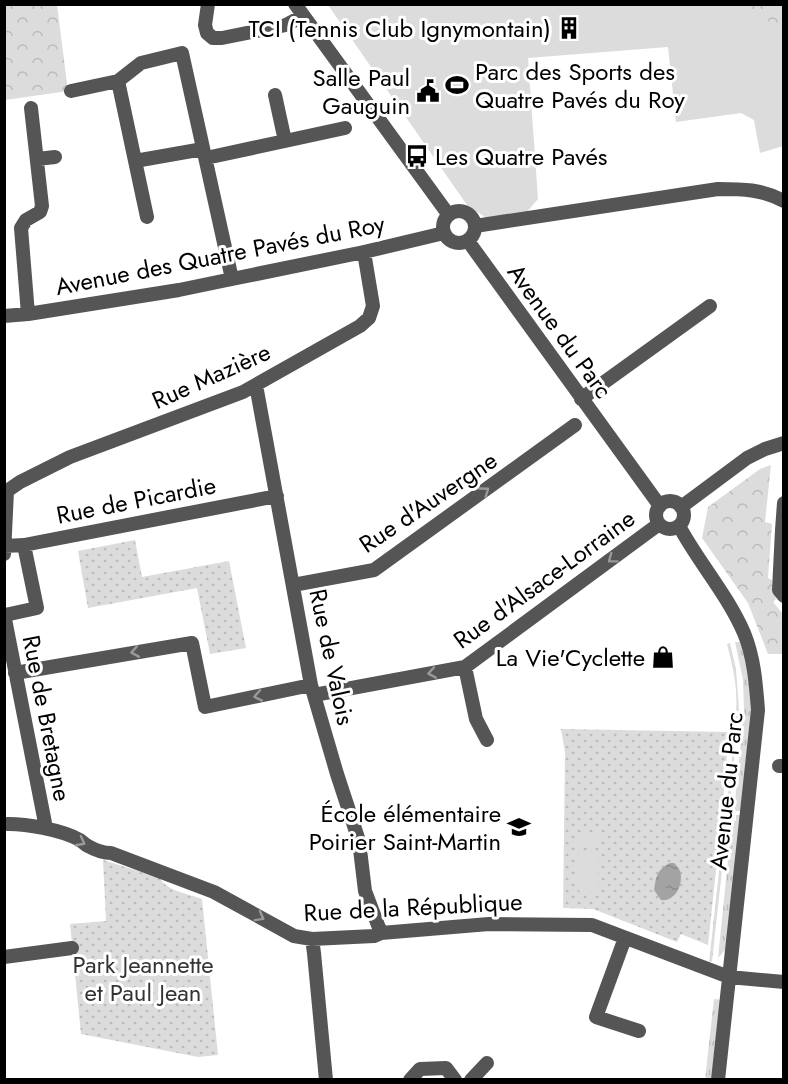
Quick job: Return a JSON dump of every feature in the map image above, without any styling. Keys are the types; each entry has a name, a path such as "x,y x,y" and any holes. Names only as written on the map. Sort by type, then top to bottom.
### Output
{"street":[{"path":"208,4 205,25 207,33 213,38 286,25 303,16"},
{"path":"295,4 448,214"},
{"path":"71,91 118,81 141,63 182,53 232,279"},
{"path":"118,81 147,216"},
{"path":"275,95 285,141"},
{"path":"28,314 21,228 26,220 40,212 42,206 31,108"},
{"path":"135,161 285,141 345,128"},
{"path":"37,159 55,157"},
{"path":"475,226 718,189 746,189 771,194 783,201"},
{"path":"463,210 471,216 475,226 472,237 463,243 449,240 444,233 442,223 452,211 463,210"},
{"name":"Avenue des Quatre Pavés du Roy","path":"4,316 179,290 444,233"},
{"name":"Avenue du Parc","path":"468,240 660,506"},
{"name":"Rue Mazière","path":"6,492 20,482 70,457 234,396 360,326 369,318 373,306 364,252"},
{"path":"581,399 710,306"},
{"name":"Rue de Valois","path":"256,385 313,690 359,841 365,891 381,933"},
{"name":"Rue d'Auvergne","path":"293,585 374,570 575,425"},
{"path":"681,507 747,458 783,443"},
{"path":"4,554 6,492"},
{"name":"Rue de Picardie","path":"5,546 24,545 277,496"},
{"path":"668,501 675,502 681,507 684,513 679,526 672,530 658,524 656,517 660,506 668,501"},
{"path":"783,503 779,590 783,596"},
{"name":"Rue d'Alsace-Lorraine","path":"15,673 192,642 205,707 465,667 658,524"},
{"name":"Avenue du Parc","path":"679,526 687,542 728,601 744,634 754,670 758,710 718,1080"},
{"name":"Rue de Bretagne","path":"24,545 37,608 5,615 8,653 15,673 46,828"},
{"path":"465,667 476,718 487,740"},
{"name":"Rue de la République","path":"4,824 14,823 46,828 105,853 111,853 214,892 294,936 312,939 365,936 489,924 592,925 729,977 783,982"},
{"path":"625,938 596,1017 639,1031"},
{"path":"312,939 326,1080"},
{"path":"4,957 72,948"},
{"path":"471,1080 487,1063"},
{"path":"410,1080 420,1069 446,1068 455,1080"}],"green space":[{"path":"4,5 57,5 68,91 5,100"},
{"name":"Parc des Sports des Quatre Pavés du Roy","path":"328,5 739,5 783,30 783,146 760,153 754,120 741,113 676,122 668,47 528,58 538,199 525,214 488,219 467,205"},
{"path":"714,5 783,5 783,52"},
{"path":"771,465 765,522 772,524 768,578 772,580 776,599 773,602 783,614 783,654 768,654 748,603 702,538 708,507 760,469"},
{"path":"135,540 142,577 229,561 246,648 210,654 197,588 88,608 78,551"},
{"path":"735,642 740,642 745,655 753,703 742,811 734,811 744,711 743,680"},
{"path":"730,643 736,669 739,709 730,801 727,801 736,719 735,679 727,644"},
{"path":"561,729 729,732 723,801 719,800 719,814 722,814 708,945 681,934 677,942 593,909 563,908 565,753"},
{"path":"736,815 741,815 726,949 718,958 732,821 736,821"},
{"path":"725,816 728,816 712,961 709,963"},
{"path":"575,832 601,832 601,846 576,846"},
{"path":"595,853 598,856 598,889 594,892 580,892 577,888 578,855"},
{"name":"Park Jeannette et Paul Jean","path":"103,860 160,878 167,886 178,892 202,899 218,1055 198,1057 81,1034 70,924 106,921"},
{"path":"714,999 721,1000 713,1079 705,1080"}],"water":[{"path":"670,863 674,863 679,869 681,881 674,895 661,900 654,890 656,881 660,871"}],"place":[{"name":"TCI (Tennis Club Ignymontain)","path":"569,28"},
{"name":"Parc des Sports des Quatre Pavés du Roy","path":"457,85"},
{"name":"Salle Paul Gauguin","path":"428,91"},
{"name":"Les Quatre Pavés","path":"417,156"},
{"name":"La Vie'Cyclette","path":"663,657"},
{"name":"École élémentaire Poirier Saint-Martin","path":"519,827"}]}
